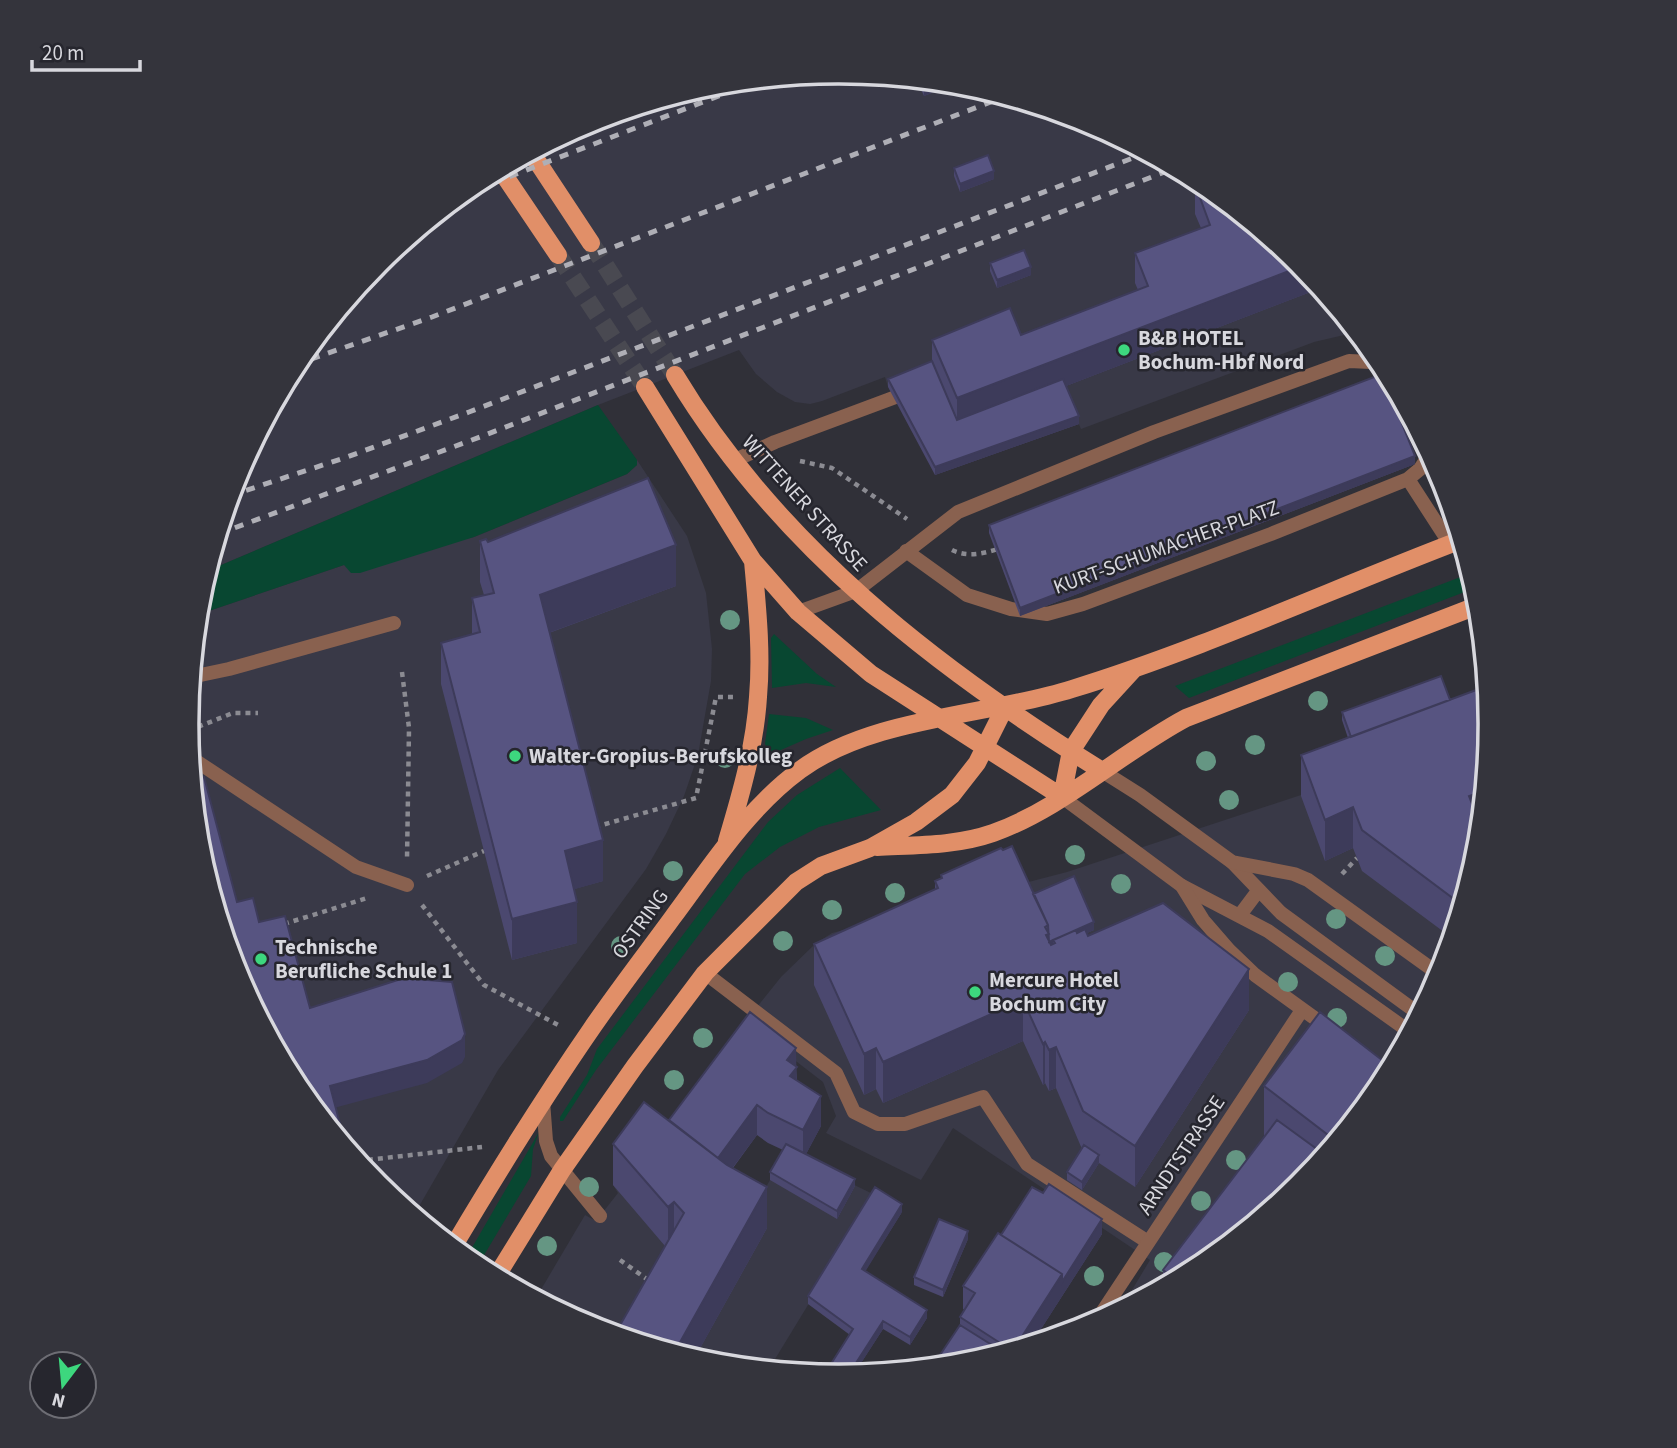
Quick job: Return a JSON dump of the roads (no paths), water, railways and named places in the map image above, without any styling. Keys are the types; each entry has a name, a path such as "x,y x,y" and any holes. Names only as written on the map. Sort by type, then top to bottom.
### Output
{"main road":[{"path":"536,160 591,243"},
{"path":"506,178 558,255"},
{"name":"WITTENER STRASSE","path":"674,375 733,461 793,528 856,591 959,674 1005,707"},
{"path":"645,387 753,561 798,612 871,674 1062,797"},
{"path":"942,719 1005,707 1073,689 1453,545"},
{"path":"726,846 744,781 758,697 759,641 753,561"},
{"path":"870,848 950,842 995,832 1062,797 1186,718 1468,609"},
{"path":"1062,797 1071,751 1101,705 1136,667"},
{"path":"502,1268 562,1170 705,973 796,882 821,866 870,848 916,822 952,795 967,778 1005,707"},
{"path":"1005,707 1102,771"},
{"name":"OSTRING","path":"458,1239 543,1101 585,1039 726,846 782,785 818,758 843,745 871,734 942,719"}],"street":[{"path":"856,591 958,512 1154,432 1349,361 1366,362"},
{"path":"733,461 775,442 926,385"},
{"name":"KURT-SCHUMACHER-PLATZ","path":"906,551 967,595 1011,609 1047,614 1083,604 1271,534 1408,479 1423,464"},
{"path":"1408,479 1449,532"},
{"name":"WITTENER STRASSE","path":"798,612 856,591"},
{"path":"201,675 394,623"},
{"path":"200,764 356,867 407,885"},
{"path":"1102,771 1146,799 1231,862 1281,913 1411,1008"},
{"path":"1062,797 1182,886 1268,931 1402,1026"},
{"path":"1231,862 1294,874 1308,880 1430,968"},
{"path":"1182,886 1203,920 1229,950 1255,975 1339,1037"},
{"path":"1240,915 1258,891"},
{"path":"705,973 836,1073 854,1112 877,1124 905,1124 983,1097 1027,1164 1148,1242"},
{"name":"ARNDTSTRASSE","path":"1107,1304 1302,1010"},
{"path":"543,1101 547,1148 600,1216"}],"tunnel":[{"path":"591,243 675,375"},
{"path":"558,255 645,387"}],"railway":[{"path":"506,178 722,95"},
{"path":"313,358 432,317 989,102"},
{"path":"242,492 469,412 1135,157"},
{"path":"228,530 480,437 1163,173"}],"place":[{"name":"B&B HOTEL Bochum-Hbf Nord","path":"1124,350"},
{"name":"Walter-Gropius-Berufskolleg","path":"515,756"},
{"name":"Technische Berufliche Schule 1","path":"261,959"},
{"name":"Mercure Hotel Bochum City","path":"975,992"}]}
